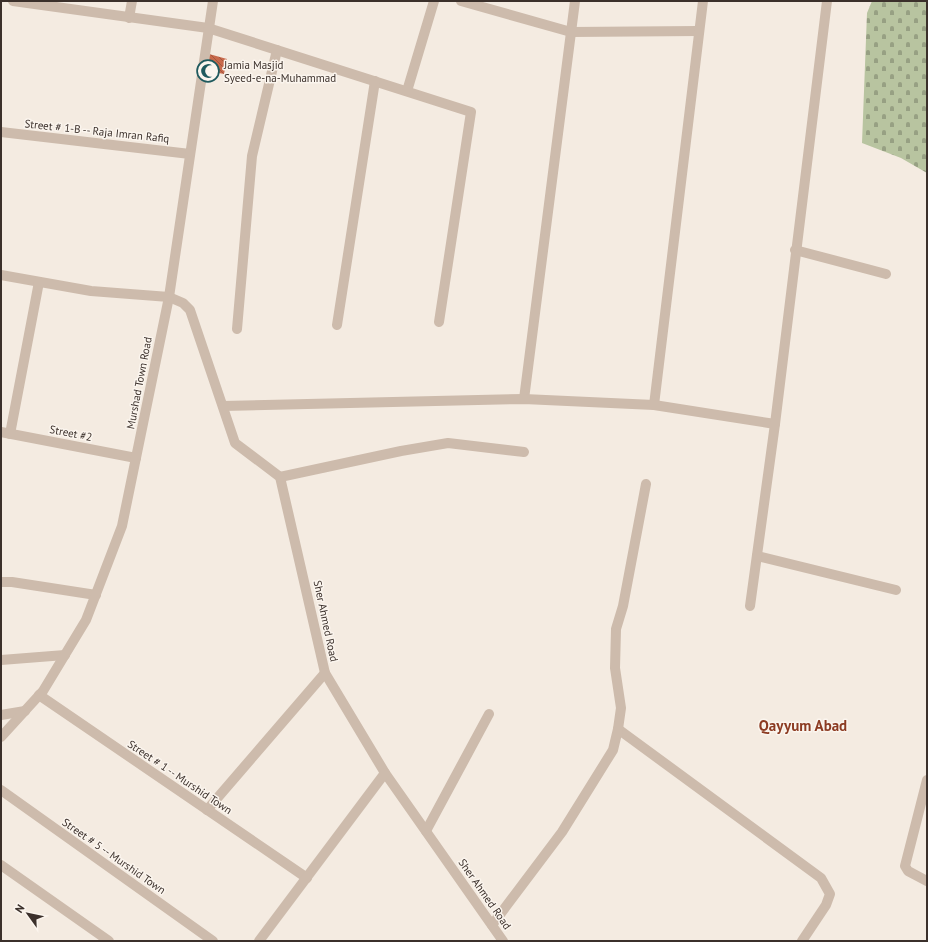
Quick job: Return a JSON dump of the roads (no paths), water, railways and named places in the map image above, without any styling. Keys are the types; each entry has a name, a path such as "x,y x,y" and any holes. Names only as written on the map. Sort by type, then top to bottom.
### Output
{"street":[{"path":"13,1 208,28 471,112 439,322"},
{"path":"129,18 132,1"},
{"name":"Murshad Town Road","path":"1,737 39,695 86,620 122,526 169,297 212,1"},
{"path":"407,91 434,1"},
{"path":"461,1 571,32 698,31"},
{"path":"524,399 575,1"},
{"path":"654,404 702,1"},
{"path":"750,606 775,424 826,1"},
{"path":"237,328 252,156 277,50"},
{"path":"337,325 375,81"},
{"name":"Street # 1-B -- Raja Imran Rafiq","path":"1,132 190,154"},
{"path":"795,250 886,274"},
{"path":"1,275 91,291 169,297 183,303 190,310 235,443 280,477 401,451 448,443 524,452"},
{"path":"6,433 38,282"},
{"path":"223,406 524,399 654,404 775,424"},
{"name":"Street #2","path":"6,433 136,458"},
{"name":"Sher Ahmed Road","path":"280,477 325,673 385,773 503,941"},
{"path":"492,925 562,832 613,750 621,708 615,668 616,629 623,606 646,484"},
{"path":"757,556 896,590"},
{"path":"1,582 96,595"},
{"path":"1,660 65,655"},
{"path":"207,810 325,673"},
{"name":"Street # 1 -- Murshid Town","path":"39,695 307,878"},
{"path":"1,715 25,711"},
{"path":"426,832 489,714"},
{"path":"618,729 821,878 830,894 826,905 802,941"},
{"path":"260,941 385,773"},
{"path":"927,780 905,866 908,871 927,881"},
{"name":"Street # 5 -- Murshid Town","path":"1,790 213,941"},
{"path":"1,865 109,941"}],"place":[{"name":"Jamia Masjid Syeed-e-na-Muhammad","path":"208,71"}],"district":[{"name":"Qayyum Abad","path":"803,726"}]}
